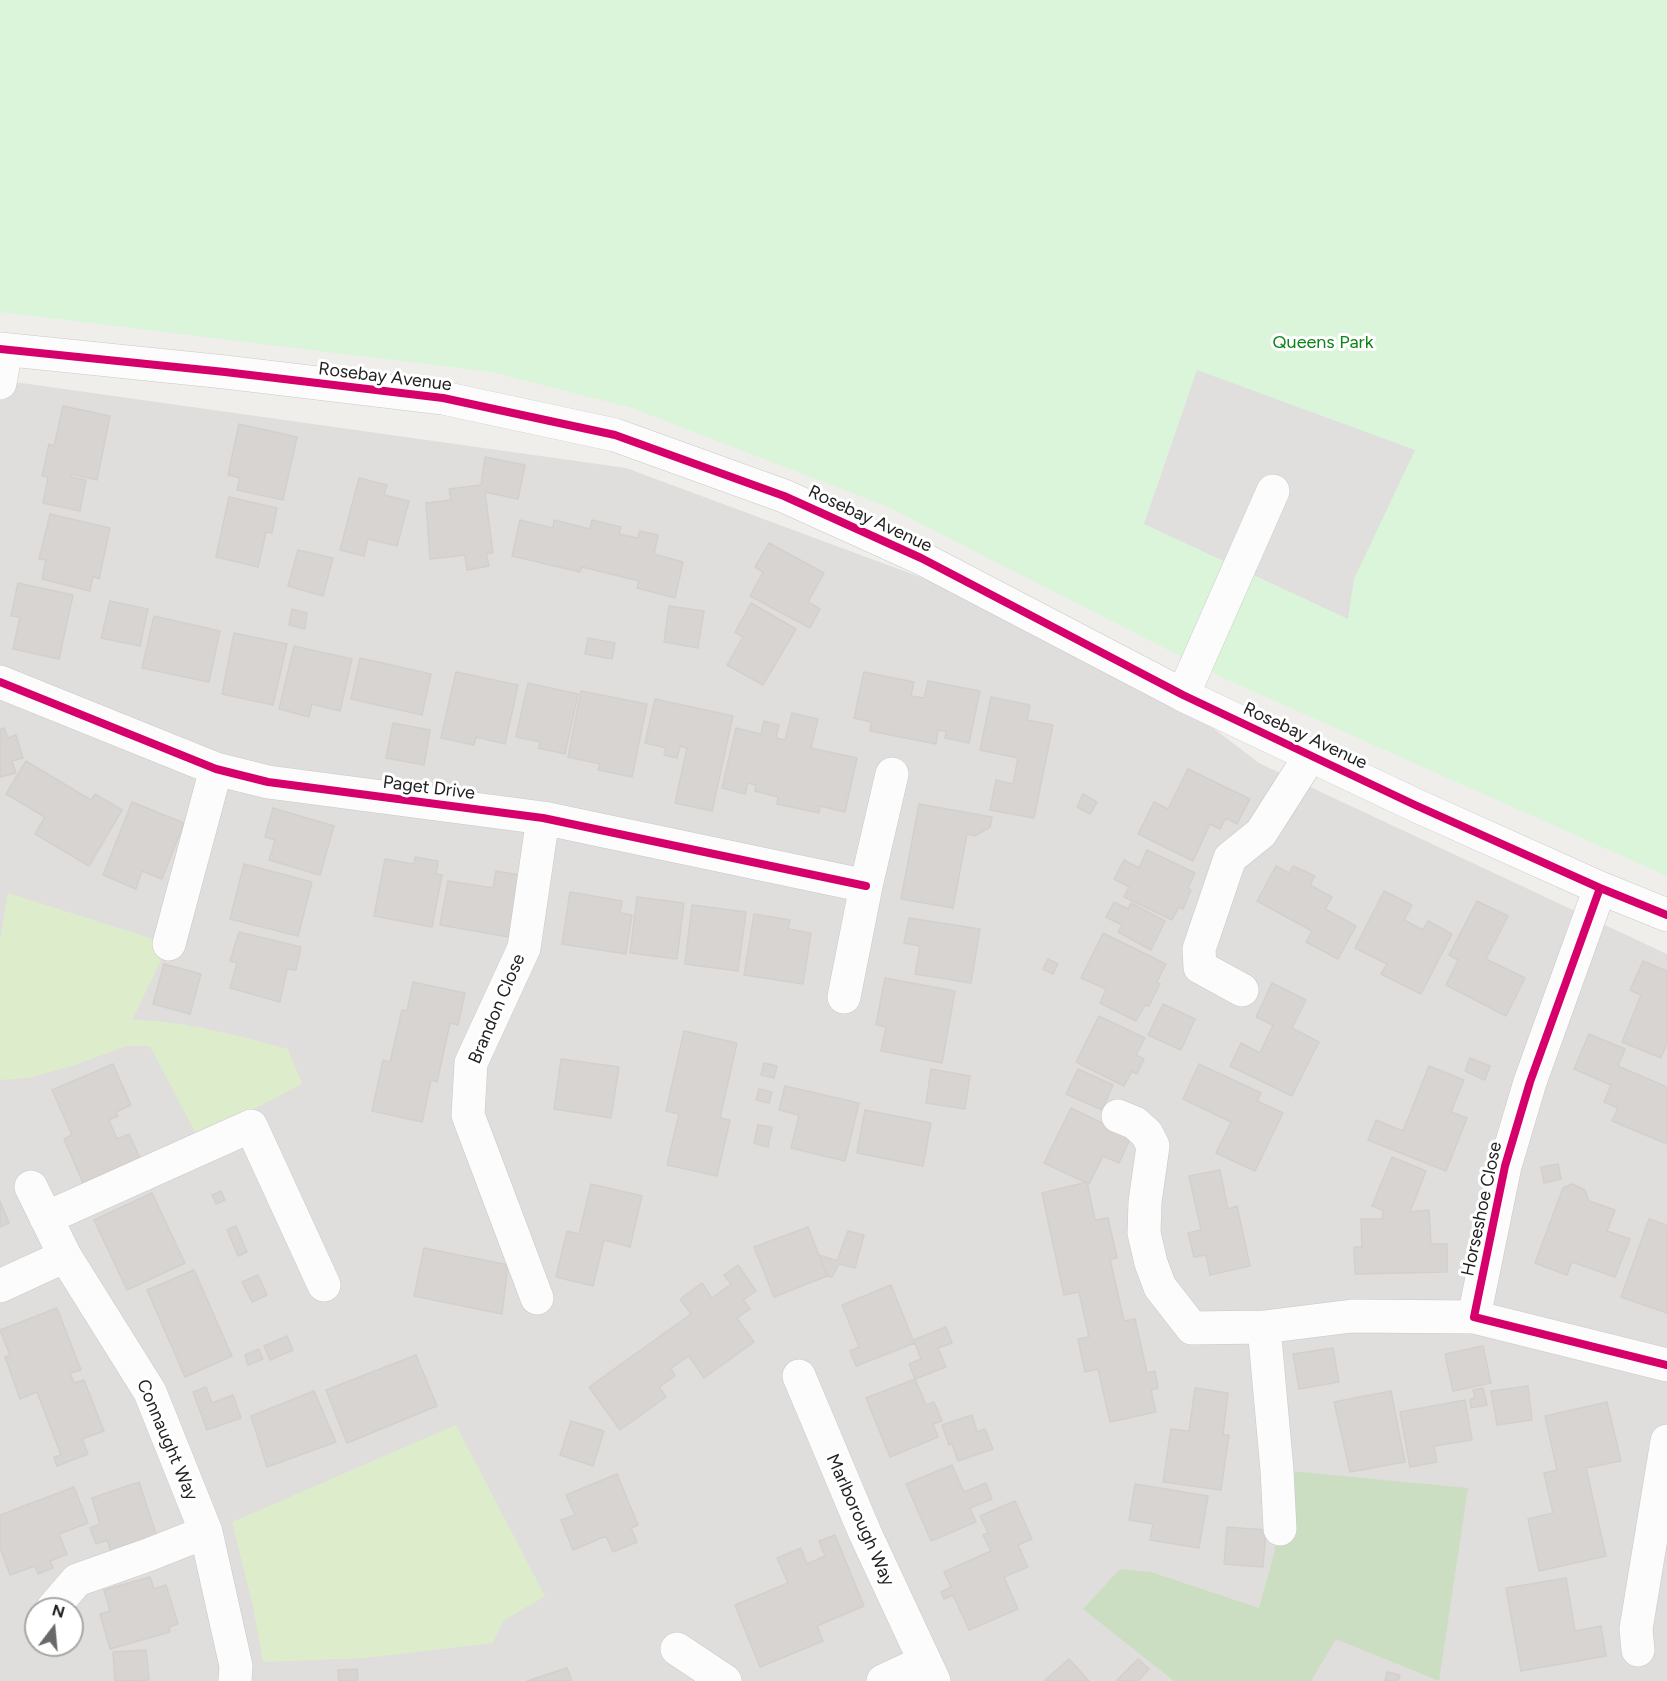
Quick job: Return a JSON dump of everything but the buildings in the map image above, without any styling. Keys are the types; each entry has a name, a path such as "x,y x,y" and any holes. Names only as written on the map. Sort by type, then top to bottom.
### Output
{"street":[{"path":"0,383 3,350"},
{"name":"Rosebay Avenue","path":"3,350 225,372 443,398 615,435 784,496 921,558 1183,695 1310,756 1600,888 1667,915"},
{"path":"1183,695 1273,491"},
{"name":"Paget Drive","path":"0,682 216,769 268,782 543,818 866,886"},
{"name":"Rosebay Avenue","path":"1242,990 1200,967 1200,949 1230,858 1261,833 1310,756"},
{"path":"169,944 216,769"},
{"path":"844,997 866,886 892,774"},
{"name":"Brandon Close","path":"537,1298 468,1115 471,1063 524,948 543,818"},
{"name":"Horseshoe Close","path":"1474,1317 1508,1156 1530,1082 1600,888"},
{"path":"1118,1116 1135,1123 1147,1134 1153,1146 1145,1202 1144,1233 1151,1263 1160,1287 1192,1328 1264,1327 1352,1316 1474,1317 1667,1365"},
{"path":"46,1218 251,1125 324,1285"},
{"name":"Connaught Way","path":"31,1187 65,1256 150,1392 206,1532 236,1666 235,1681"},
{"path":"0,1287 65,1256"},
{"path":"1264,1327 1280,1529"},
{"name":"Marlborough Way","path":"799,1376 865,1533 929,1672 883,1681"},
{"path":"1638,1650 1637,1618 1667,1441"},
{"path":"62,1597 77,1580 148,1556 206,1532"},
{"path":"677,1649 725,1681"}],"shaded area":[{"path":"1197,370 1415,450 1354,579 1348,619 1144,524"},
{"path":"0,380 626,468 928,580 1141,673 1259,763 1667,954 1667,1681 0,1681"}],"green space":[{"name":"Queens Park","path":"0,0 1667,0 1667,876 1219,676 888,507 629,407 491,372 0,312"},
{"path":"8,893 169,944 132,1020 190,1026 288,1049 302,1084 198,1138 150,1046 127,1046 72,1066 28,1078 0,1080 0,940"},
{"path":"456,1425 545,1596 503,1621 493,1643 366,1658 263,1662 253,1606 232,1522"},
{"path":"1280,1470 1468,1488 1439,1681 1336,1639 1311,1681 1174,1681 1083,1609 1120,1569 1151,1572 1259,1608 1280,1529"}],"cycle path":[{"path":"0,349 225,372 443,398 615,435 784,496 921,558 1183,695 1415,805 1600,888 1667,915"},
{"path":"0,682 216,769 268,782 543,818 866,886"},
{"path":"1600,888 1530,1082 1505,1166 1474,1317 1667,1365"}]}
